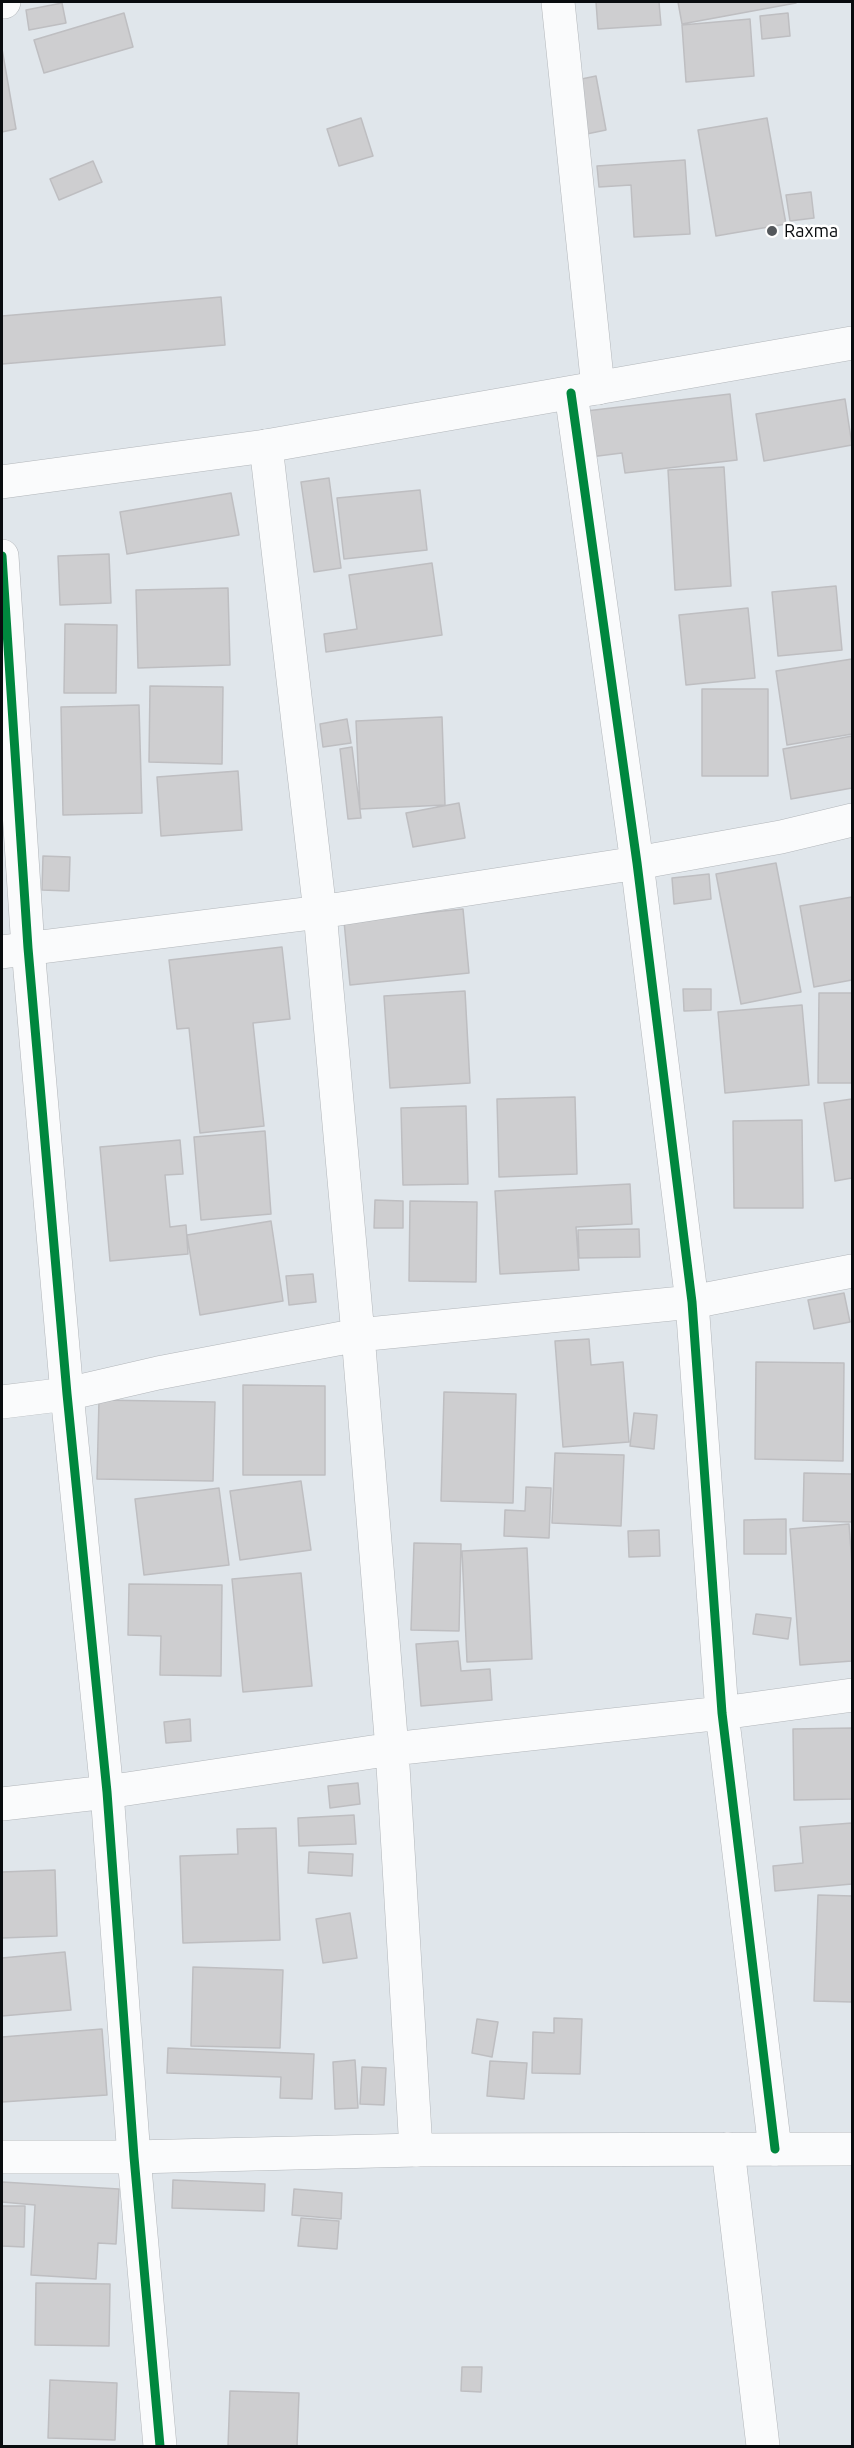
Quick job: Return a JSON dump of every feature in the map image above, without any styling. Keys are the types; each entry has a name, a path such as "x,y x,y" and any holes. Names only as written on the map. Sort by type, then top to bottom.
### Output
{"street":[{"path":"558,2 584,390 637,863 692,1302 722,1713 776,2149"},
{"path":"2,482 266,446 852,343"},
{"path":"266,446 320,912 358,1335 392,1749 416,2150"},
{"path":"2,556 15,950 67,1394 107,1792 134,2157 160,2446"},
{"path":"15,950 320,912 637,863 781,837 852,820"},
{"path":"2,1402 67,1394 158,1373 358,1335 692,1302 852,1271"},
{"path":"2,1804 107,1792 392,1749 722,1713 852,1695"},
{"path":"728,2149 763,2446"},
{"path":"2,2157 134,2157 416,2150 852,2149"}],"building":[{"path":"596,2 659,2 661,25 598,29"},
{"path":"678,2 796,2 796,3 682,24"},
{"path":"62,3 66,23 29,30 26,10"},
{"path":"124,13 133,47 44,73 34,40"},
{"path":"788,13 790,36 762,39 760,16"},
{"path":"750,19 754,76 686,82 682,25"},
{"path":"2,49 16,129 2,132"},
{"path":"596,76 606,130 577,136 567,82"},
{"path":"361,118 373,156 339,166 327,129"},
{"path":"767,118 786,224 716,236 698,130"},
{"path":"685,160 690,234 634,237 631,185 599,187 597,166"},
{"path":"93,161 102,182 59,200 50,179"},
{"path":"811,192 814,218 790,221 786,195"},
{"path":"221,297 225,345 2,364 2,316"},
{"path":"730,394 737,460 625,473 622,453 574,459 569,413"},
{"path":"845,399 852,445 764,461 756,414"},
{"path":"724,467 731,586 675,590 668,470"},
{"path":"329,478 341,568 314,572 301,482"},
{"path":"420,490 427,550 344,559 337,498"},
{"path":"231,493 239,535 127,554 120,512"},
{"path":"109,554 111,603 60,605 58,556"},
{"path":"432,563 442,635 326,652 324,634 357,629 349,575"},
{"path":"836,586 842,650 778,656 772,592"},
{"path":"228,588 230,665 138,668 136,590"},
{"path":"748,608 755,678 686,685 679,615"},
{"path":"65,624 117,625 116,693 64,693"},
{"path":"852,659 852,734 787,745 776,671"},
{"path":"150,686 223,687 222,764 149,762"},
{"path":"702,689 768,689 768,776 702,776"},
{"path":"139,705 142,813 63,815 61,707"},
{"path":"442,717 445,805 360,809 356,721"},
{"path":"347,719 351,743 323,747 320,724"},
{"path":"852,736 852,788 791,799 783,749"},
{"path":"352,747 361,818 348,819 340,749"},
{"path":"238,771 242,830 161,836 157,777"},
{"path":"459,803 465,838 413,847 406,813"},
{"path":"43,856 70,857 69,891 42,890"},
{"path":"776,863 801,992 741,1004 716,874"},
{"path":"709,874 711,899 674,904 672,878"},
{"path":"852,897 852,980 814,987 800,906"},
{"path":"463,909 469,973 350,985 344,921"},
{"path":"282,947 290,1019 253,1023 264,1126 200,1133 189,1028 177,1029 169,960"},
{"path":"683,989 711,989 711,1010 684,1011"},
{"path":"465,991 470,1083 390,1088 384,996"},
{"path":"819,993 852,993 852,1083 818,1083"},
{"path":"802,1005 809,1085 725,1093 718,1012"},
{"path":"575,1097 577,1174 499,1177 497,1099"},
{"path":"852,1099 852,1178 835,1181 824,1103"},
{"path":"466,1106 468,1184 403,1185 401,1108"},
{"path":"802,1120 803,1208 734,1208 733,1121"},
{"path":"265,1131 271,1214 201,1220 194,1137"},
{"path":"180,1140 183,1174 165,1175 170,1227 186,1225 188,1254 110,1261 100,1147"},
{"path":"630,1184 632,1224 576,1227 579,1270 500,1274 495,1191"},
{"path":"375,1200 403,1201 403,1228 374,1228"},
{"path":"410,1201 477,1202 476,1282 409,1281"},
{"path":"271,1221 283,1301 200,1315 187,1235"},
{"path":"639,1229 640,1257 579,1258 578,1230"},
{"path":"313,1274 316,1302 289,1305 286,1276"},
{"path":"844,1293 850,1322 814,1329 808,1300"},
{"path":"589,1339 591,1365 623,1362 629,1442 563,1447 555,1341"},
{"path":"756,1362 844,1363 843,1461 755,1459"},
{"path":"243,1385 325,1386 325,1475 243,1475"},
{"path":"444,1392 516,1394 513,1503 441,1501"},
{"path":"99,1400 215,1402 213,1481 97,1479"},
{"path":"634,1413 657,1415 654,1449 630,1446"},
{"path":"555,1453 624,1455 621,1526 552,1523"},
{"path":"804,1473 852,1474 852,1522 803,1521"},
{"path":"301,1481 311,1550 240,1560 230,1491"},
{"path":"526,1487 551,1488 549,1538 504,1536 505,1510 525,1511"},
{"path":"219,1488 229,1565 144,1575 135,1499"},
{"path":"786,1519 786,1554 744,1554 744,1520"},
{"path":"849,1524 852,1565 852,1661 800,1665 790,1529"},
{"path":"659,1530 660,1556 629,1557 628,1531"},
{"path":"414,1543 461,1544 459,1631 411,1630"},
{"path":"527,1548 532,1659 467,1662 462,1551"},
{"path":"301,1573 312,1686 243,1692 232,1579"},
{"path":"129,1584 222,1585 221,1676 160,1675 161,1636 128,1635"},
{"path":"756,1614 791,1618 788,1639 753,1634"},
{"path":"458,1641 461,1671 490,1669 492,1700 421,1706 416,1644"},
{"path":"190,1719 191,1741 166,1743 164,1722"},
{"path":"852,1728 852,1799 794,1800 793,1729"},
{"path":"358,1783 360,1804 330,1808 328,1786"},
{"path":"354,1815 356,1844 299,1846 298,1818"},
{"path":"852,1823 852,1884 775,1891 773,1866 803,1863 800,1827"},
{"path":"276,1828 280,1940 183,1943 180,1856 238,1854 237,1829"},
{"path":"309,1852 353,1854 352,1876 308,1873"},
{"path":"55,1870 57,1936 2,1938 2,1872"},
{"path":"818,1895 852,1896 852,2002 814,2001"},
{"path":"350,1913 357,1958 323,1963 316,1919"},
{"path":"65,1952 71,2010 2,2016 2,1958"},
{"path":"193,1967 283,1970 280,2048 191,2046"},
{"path":"554,2018 582,2019 580,2074 532,2073 533,2032 554,2033"},
{"path":"477,2019 498,2022 492,2057 472,2053"},
{"path":"102,2029 107,2095 2,2102 2,2037"},
{"path":"168,2048 314,2054 312,2099 280,2098 281,2077 167,2073"},
{"path":"355,2060 358,2108 335,2109 333,2062"},
{"path":"490,2061 527,2063 524,2099 487,2096"},
{"path":"362,2067 386,2068 384,2105 360,2104"},
{"path":"173,2180 265,2184 264,2211 172,2208"},
{"path":"2,2182 119,2189 116,2244 98,2243 96,2279 31,2275 35,2205 2,2202"},
{"path":"294,2189 342,2193 341,2219 292,2215"},
{"path":"2,2206 25,2206 24,2247 2,2246"},
{"path":"301,2218 339,2221 337,2249 298,2246"},
{"path":"36,2283 110,2284 109,2346 35,2345"},
{"path":"462,2367 482,2367 481,2392 461,2391"},
{"path":"50,2380 117,2383 115,2440 48,2438"},
{"path":"230,2391 299,2393 297,2446 228,2446"}],"cycle path":[{"path":"571,393 637,863 692,1302 722,1713 775,2149"},
{"path":"2,556 28,948 67,1394 107,1792 134,2157 160,2446"}],"place":[{"name":"Raxma","path":"772,231"}]}
